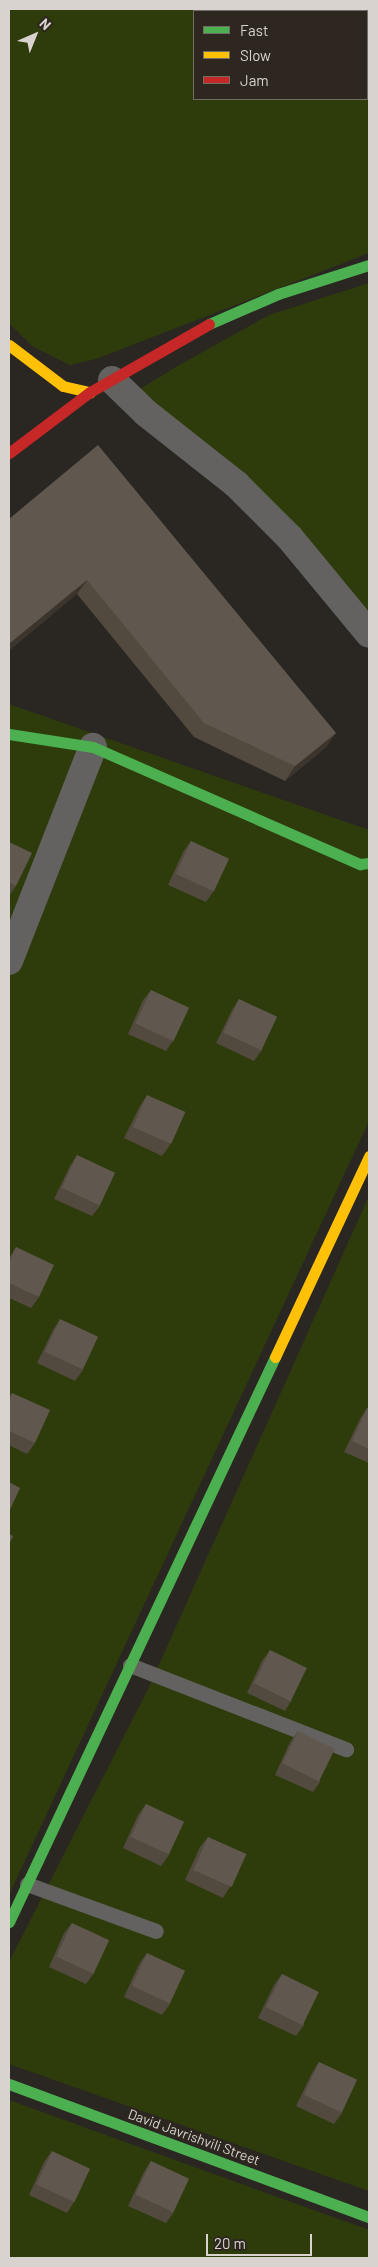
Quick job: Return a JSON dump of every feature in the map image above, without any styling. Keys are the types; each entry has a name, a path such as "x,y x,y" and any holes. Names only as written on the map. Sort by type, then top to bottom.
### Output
{"street":[{"path":"9,453 101,386 208,324 278,294 332,274 369,265"},
{"path":"9,345 63,386 101,386 146,413 236,484 290,538 369,634"},
{"path":"9,734 93,747 360,864 369,863"},
{"path":"9,961 93,747"},
{"path":"9,1922 369,1156"},
{"name":"David Javrishvili Street","path":"9,2084 369,2218"}],"lane":[{"path":"130,1665 346,1749"},
{"path":"27,1884 156,1931"}],"green space":[{"path":"9,9 369,9 369,253 96,359 70,365 32,346 9,323"},
{"path":"369,283 369,616 135,392 269,315"},
{"path":"9,704 369,830 369,1121 9,1895"},
{"path":"369,1196 369,2191 9,2064 9,1962 148,1689"},
{"path":"9,2100 369,2230 369,2258 9,2258"}],"building":[{"path":"98,445 336,733 295,766 204,723 87,580 9,644 9,519"},
{"path":"191,841 229,859 214,891 176,874"},
{"path":"9,842 32,853 16,886 9,882"},
{"path":"151,990 189,1008 173,1041 135,1024"},
{"path":"239,999 277,1017 261,1050 223,1033"},
{"path":"147,1095 185,1112 171,1144 133,1127"},
{"path":"77,1155 115,1173 100,1205 62,1188"},
{"path":"16,1247 54,1265 39,1297 9,1283 9,1263"},
{"path":"60,1319 98,1337 83,1369 45,1352"},
{"path":"12,1393 50,1410 35,1443 9,1431 9,1401"},
{"path":"367,1408 369,1409 369,1449 352,1441"},
{"path":"9,1482 20,1488 9,1512"},
{"path":"9,1534 13,1536 9,1544"},
{"path":"270,1650 307,1668 291,1701 254,1683"},
{"path":"298,1731 335,1749 319,1781 282,1763"},
{"path":"146,1804 184,1822 169,1854 131,1837"},
{"path":"208,1837 246,1854 232,1887 193,1870"},
{"path":"72,1923 109,1940 94,1974 56,1957"},
{"path":"147,1953 185,1971 170,2003 132,1986"},
{"path":"282,1974 319,1992 303,2025 266,2007"},
{"path":"319,2062 357,2080 342,2112 304,2095"},
{"path":"52,2151 90,2169 74,2202 36,2185"},
{"path":"151,2161 189,2179 173,2212 135,2195"}],"traffic: fast":[{"path":"209,324 278,294 369,265"},
{"path":"9,734 93,747 360,864 369,863"},
{"path":"9,1922 275,1357"},
{"path":"9,2084 369,2217"}],"traffic: slow":[{"path":"9,345 63,386 90,392"},
{"path":"275,1357 369,1156"}],"traffic: jam":[{"path":"9,453 90,392 209,324"}]}
